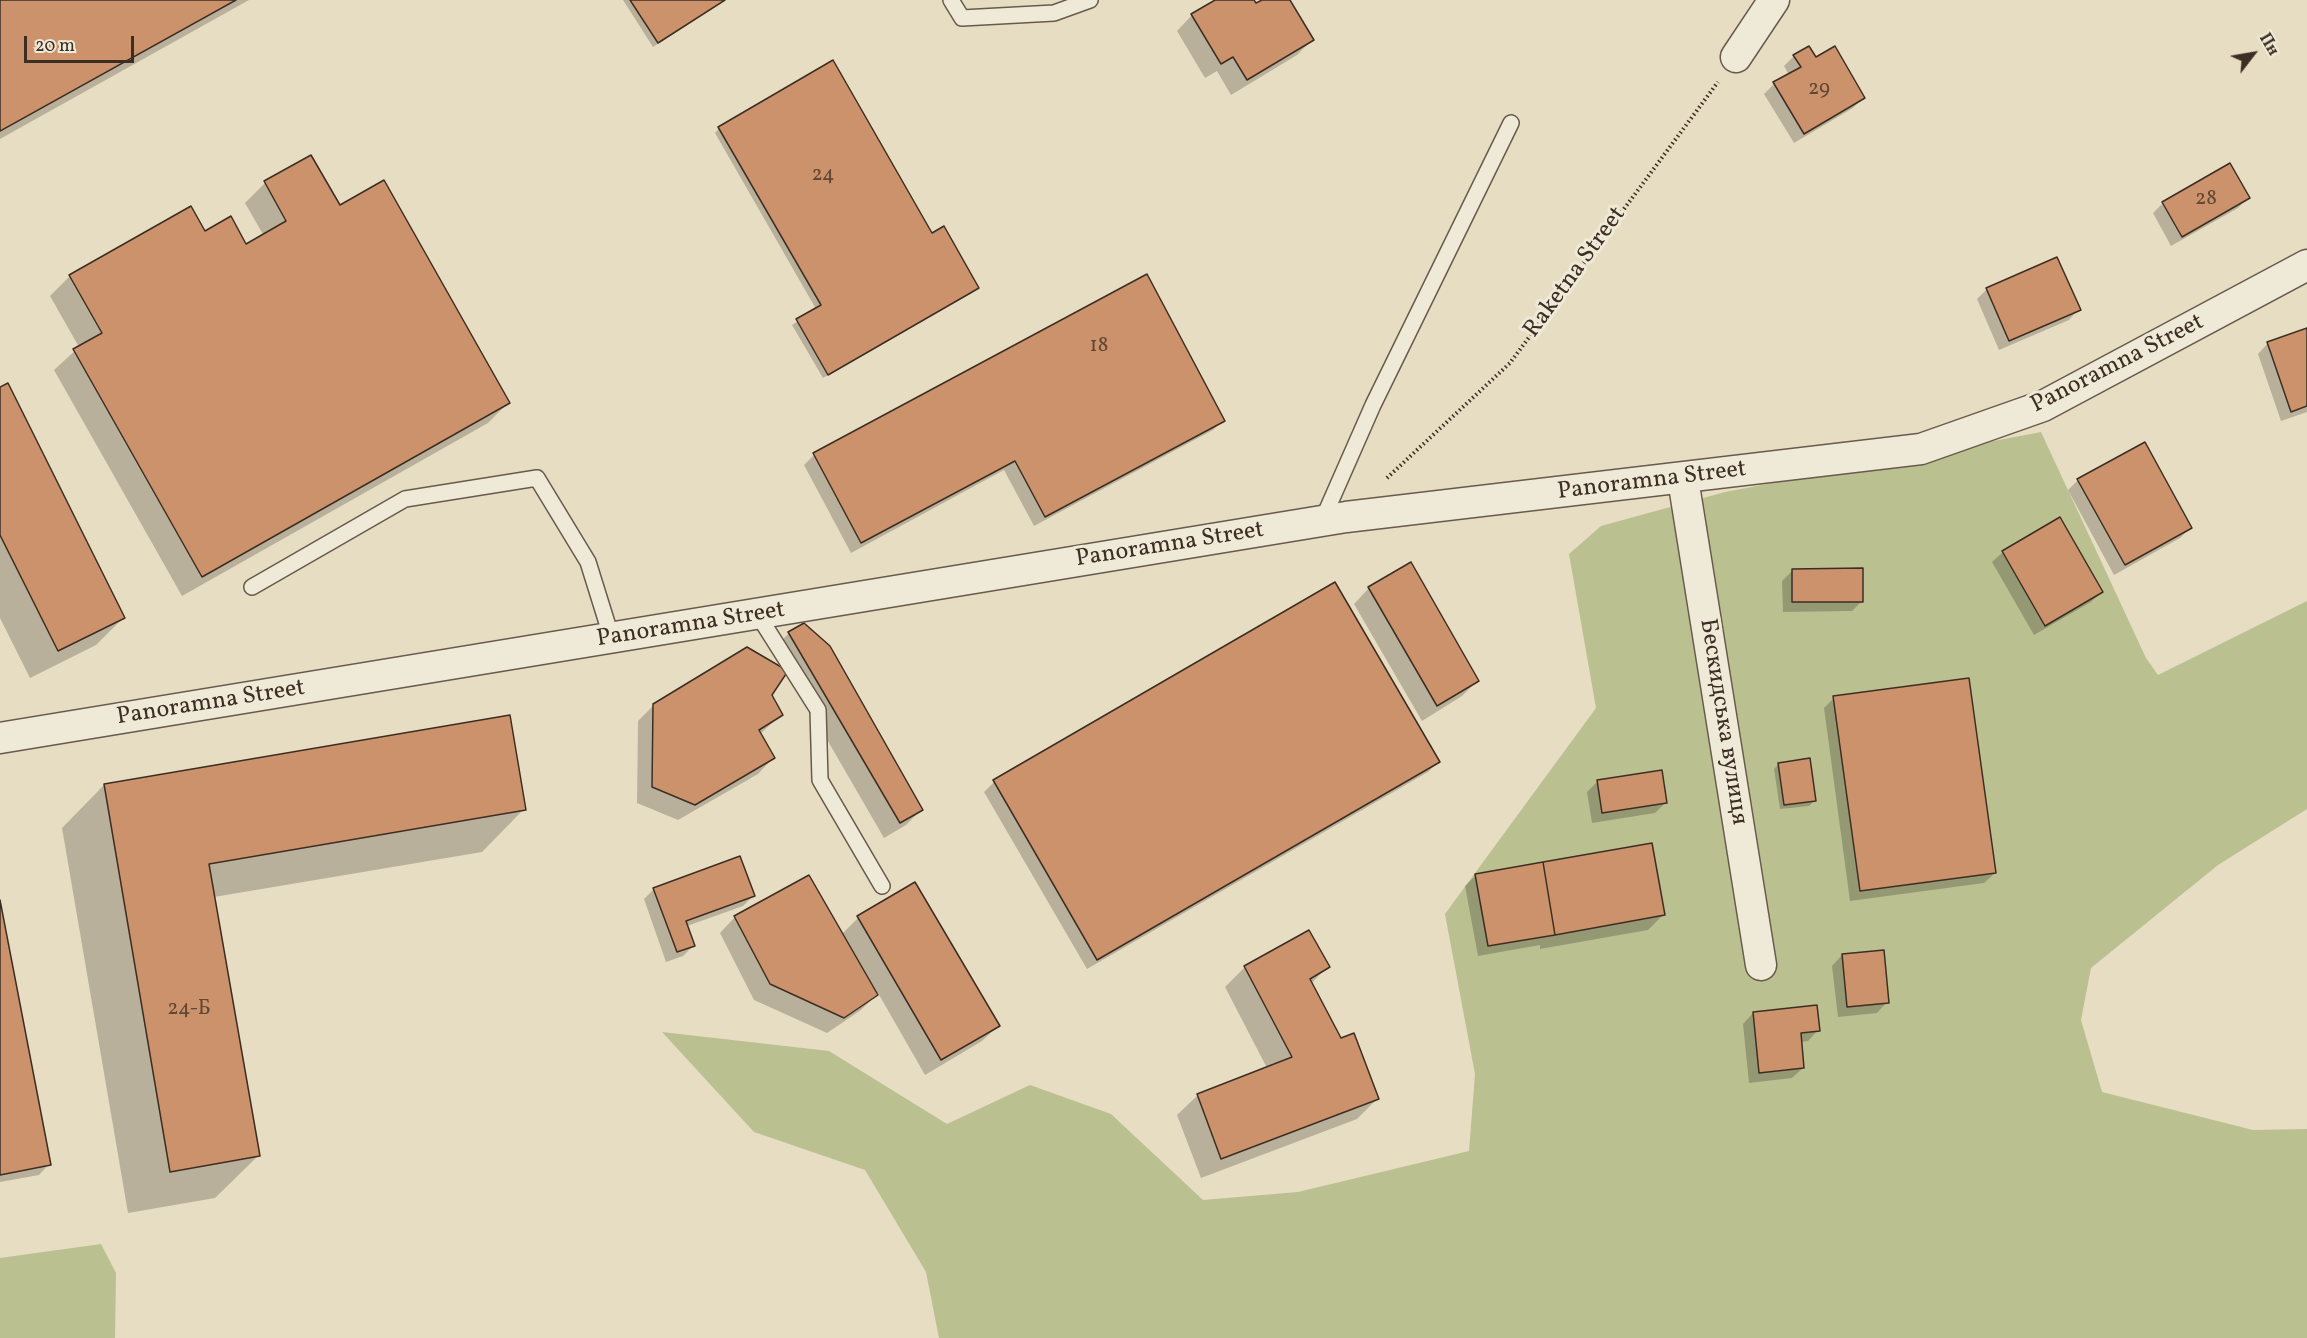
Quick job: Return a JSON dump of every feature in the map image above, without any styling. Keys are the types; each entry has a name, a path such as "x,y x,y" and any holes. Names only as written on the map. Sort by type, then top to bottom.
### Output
{"street":[{"path":"1736,57 1774,0"},
{"name":"Panoramna Street","path":"1,736 612,639 1334,519 1921,449 2043,406 2307,265"},
{"name":"Бескидська вулиця","path":"1683,479 1761,964"}],"lane":[{"path":"951,0 962,18 1054,14 1090,0"},
{"path":"1334,519 1372,405 1511,123"},
{"path":"252,586 405,499 537,478 588,562 612,639"},
{"path":"758,615 818,710 820,780 882,886"}],"path":[{"name":"Raketna Street","path":"1334,519 1510,363 1736,57"}],"green space":[{"path":"2041,432 2146,658 2158,675 2307,601 2307,809 2218,865 2091,968 2081,1020 2102,1092 2253,1130 2307,1129 2307,1338 939,1338 926,1272 865,1170 754,1132 662,1032 829,1051 947,1124 1030,1085 1111,1114 1203,1200 1298,1192 1469,1151 1475,1074 1445,914 1596,708 1569,554 1601,526 1725,492"},
{"path":"101,1244 116,1273 115,1338 0,1338 0,1258"}],"building":[{"path":"0,0 236,0 0,131"},
{"path":"630,0 725,0 658,43"},
{"path":"1215,0 1254,0 1256,3 1262,0 1290,0 1314,40 1247,80 1233,57 1221,64 1191,14"},
{"path":"1809,46 1816,57 1835,46 1865,98 1804,134 1773,82 1801,67 1793,55"},
{"path":"833,60 932,233 944,226 979,288 828,375 796,319 821,305 718,127"},
{"path":"311,155 340,205 384,180 510,403 202,577 73,349 102,333 69,275 191,206 205,231 231,216 246,244 286,221 264,181"},
{"path":"2230,163 2250,198 2182,237 2162,202"},
{"path":"2057,257 2081,310 2009,341 1986,288"},
{"path":"1147,274 1225,421 1045,517 1015,461 861,543 813,453"},
{"path":"2307,328 2307,406 2291,412 2267,342"},
{"path":"8,383 125,618 58,651 0,535 0,387"},
{"path":"2145,442 2192,528 2125,565 2077,479"},
{"path":"2060,517 2103,592 2045,626 2002,551"},
{"path":"1411,562 1479,681 1437,706 1368,587"},
{"path":"1863,568 1863,602 1792,602 1792,569"},
{"path":"1335,582 1440,762 1097,960 993,780"},
{"path":"804,623 830,646 923,810 900,823 788,632"},
{"path":"747,647 788,671 772,695 783,715 759,730 775,758 695,805 652,787 653,704"},
{"path":"1969,678 1996,873 1860,891 1833,696"},
{"path":"510,715 526,810 209,864 260,1156 170,1172 104,784"},
{"path":"1810,758 1816,801 1784,805 1778,763"},
{"path":"1662,770 1667,803 1602,813 1597,780"},
{"path":"1652,843 1665,915 1555,935 1543,862"},
{"path":"740,856 755,896 686,921 695,946 677,952 653,888"},
{"path":"1543,862 1555,935 1488,946 1475,874"},
{"path":"809,875 878,995 844,1018 770,984 734,916"},
{"path":"915,882 1000,1026 941,1060 857,916"},
{"path":"0,900 51,1165 0,1175"},
{"path":"1309,930 1330,967 1310,979 1341,1038 1354,1033 1379,1099 1221,1159 1197,1094 1292,1057 1244,966"},
{"path":"1884,950 1889,1003 1847,1007 1842,954"},
{"path":"1817,1005 1820,1031 1801,1033 1804,1068 1759,1073 1753,1012"}]}
